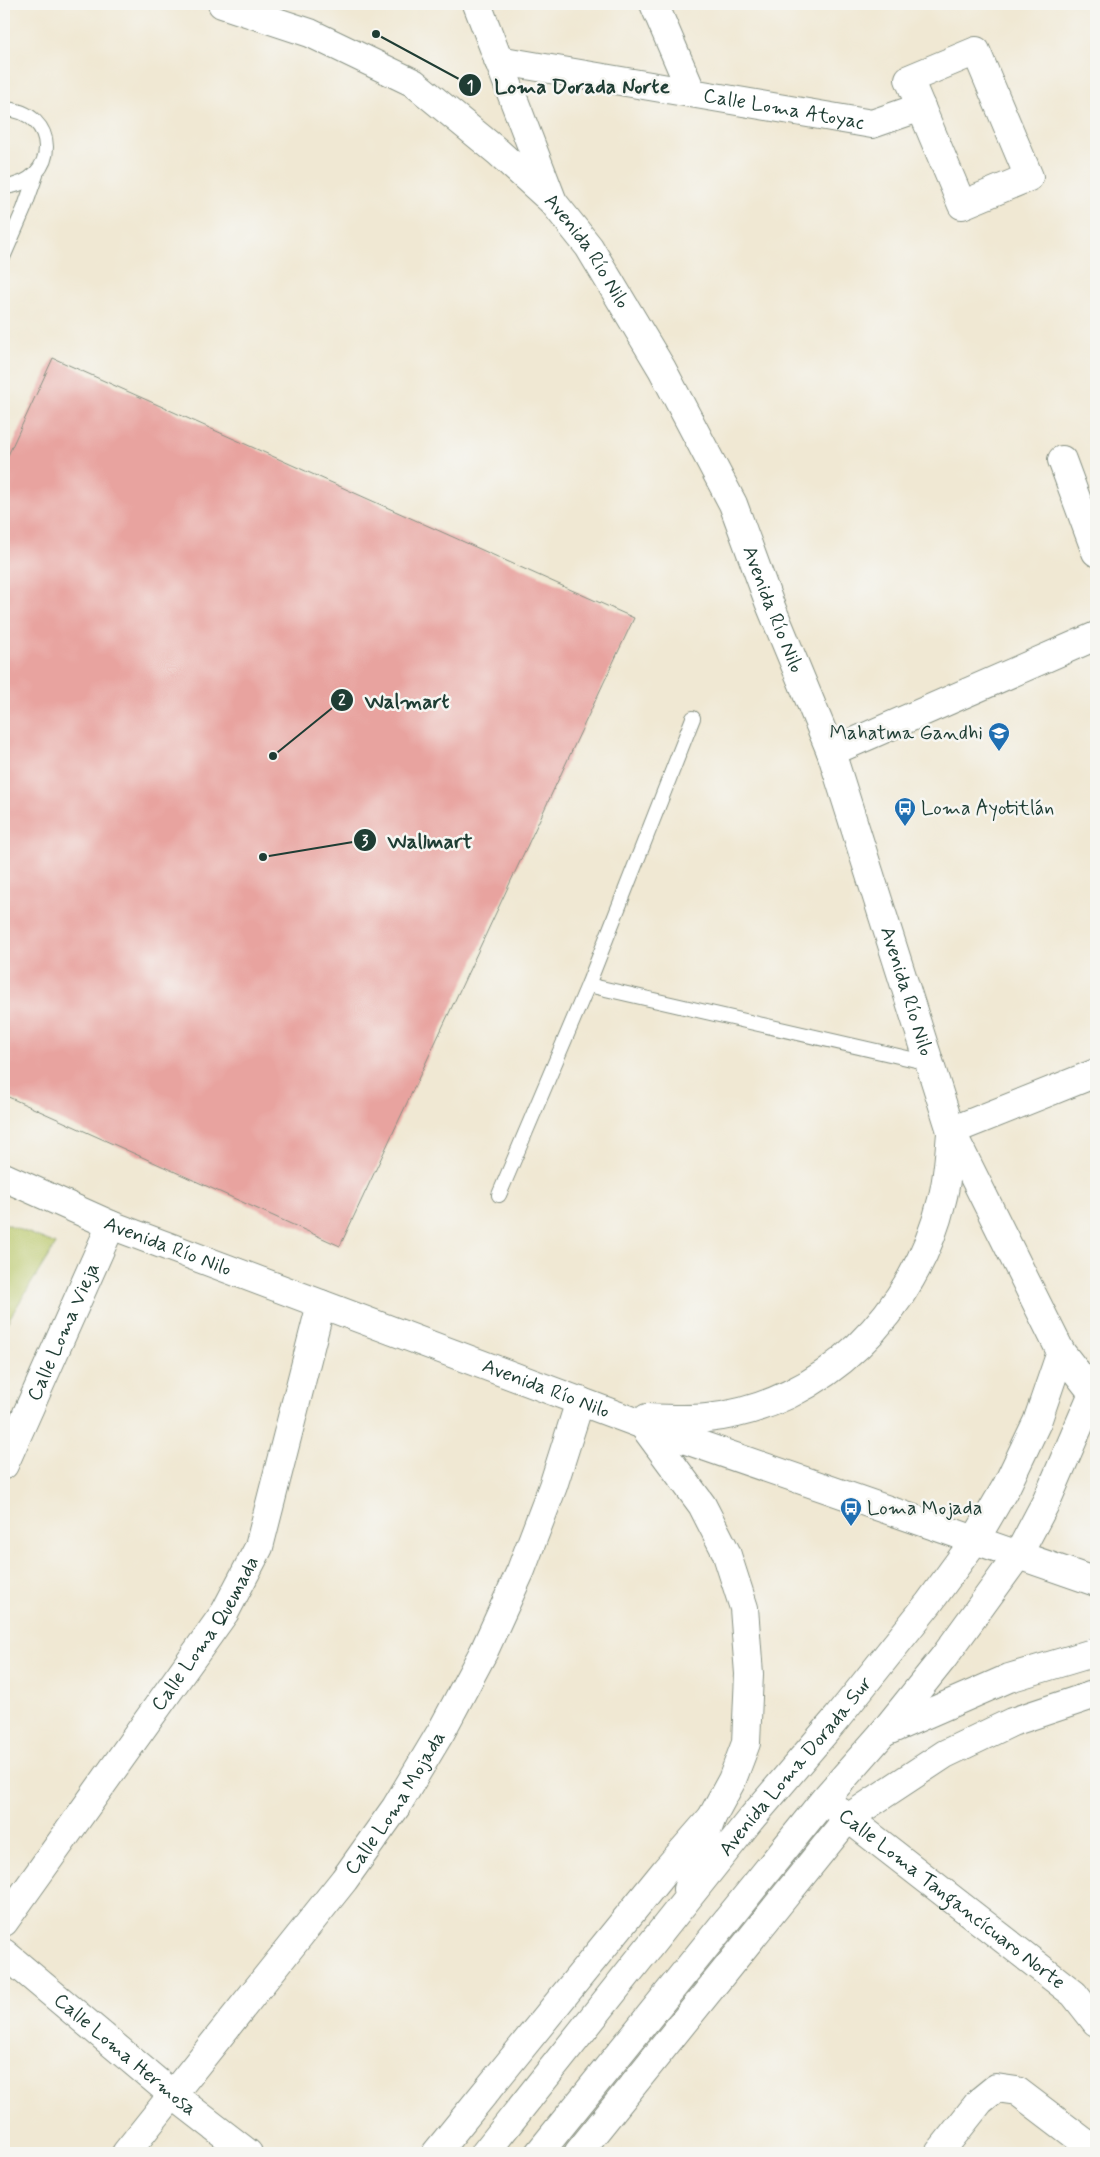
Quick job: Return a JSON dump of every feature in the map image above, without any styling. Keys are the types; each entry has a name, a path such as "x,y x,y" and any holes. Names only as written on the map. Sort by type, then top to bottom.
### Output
{"street":[{"name":"Avenida Río Nilo","path":"222,4 310,33 414,83 498,152 553,202 589,247 658,360 733,504 769,602 831,752 951,1131 1061,1352 1095,1395"},
{"path":"477,4 553,202"},
{"path":"654,4 692,93"},
{"path":"976,50 1029,177 962,205 920,107 908,79 976,50"},
{"name":"Calle Loma Atoyac","path":"498,60 872,124 920,107"},
{"path":"1062,460 1096,552"},
{"path":"831,752 1096,636"},
{"path":"580,1401 611,1411 643,1418 676,1420 709,1418 741,1412 772,1402 802,1387 831,1369 857,1348 881,1323 919,1265 932,1233 942,1200 949,1165 951,1131 1096,1073"},
{"name":"Avenida Río Nilo","path":"4,1177 111,1225 643,1425 1096,1582"},
{"name":"Calle Loma Vieja","path":"4,1465 111,1225"},
{"name":"Calle Loma Quemada","path":"4,1922 225,1612 259,1547 321,1304"},
{"name":"Avenida Loma Dorada Sur","path":"485,2153 750,1820 837,1718 929,1603 975,1540 1007,1485 1037,1422 1061,1352"},
{"path":"539,2153 824,1800 883,1733 944,1656 1018,1555 1047,1500 1095,1395"},
{"name":"Calle Loma Mojada","path":"126,2153 344,1880 396,1807 442,1730 484,1651 521,1570 553,1486 580,1401"},
{"name":"Avenida Loma Dorada Sur","path":"436,2153 665,1871 712,1817 732,1780 746,1744 749,1674 744,1608 726,1552 702,1505 643,1425"},
{"path":"883,1733 1009,1678 1096,1652"},
{"path":"578,2153 848,1818 945,1754 1012,1722 1096,1694"},
{"name":"Calle Loma Tangancícuaro Norte","path":"824,1800 1074,1994 1096,2022"},
{"path":"681,1907 712,1817"},
{"name":"Calle Loma Hermosa","path":"4,1953 173,2095 248,2153"},
{"path":"939,2153 980,2101 996,2088 1017,2091 1096,2151"}],"lane":[{"path":"4,109 15,109 28,115 38,124 44,136 46,149 43,163 36,174 24,209 4,255"},
{"path":"4,187 26,182 36,174"},
{"path":"499,1195 588,985 693,718"},
{"path":"588,985 929,1063"}],"green space":[{"path":"4,1223 56,1244 4,1327"}],"building":[{"path":"53,358 634,618 340,1246 4,1095 4,464"}],"place":[{"name":"Loma Dorada Norte","path":"376,34"},
{"name":"Mahatma Gandhi","path":"999,752"},
{"name":"Walmart","path":"273,756"},
{"name":"Loma Ayotitlán","path":"905,827"},
{"name":"Wallmart","path":"263,857"},
{"name":"Loma Mojada","path":"851,1527"}]}
